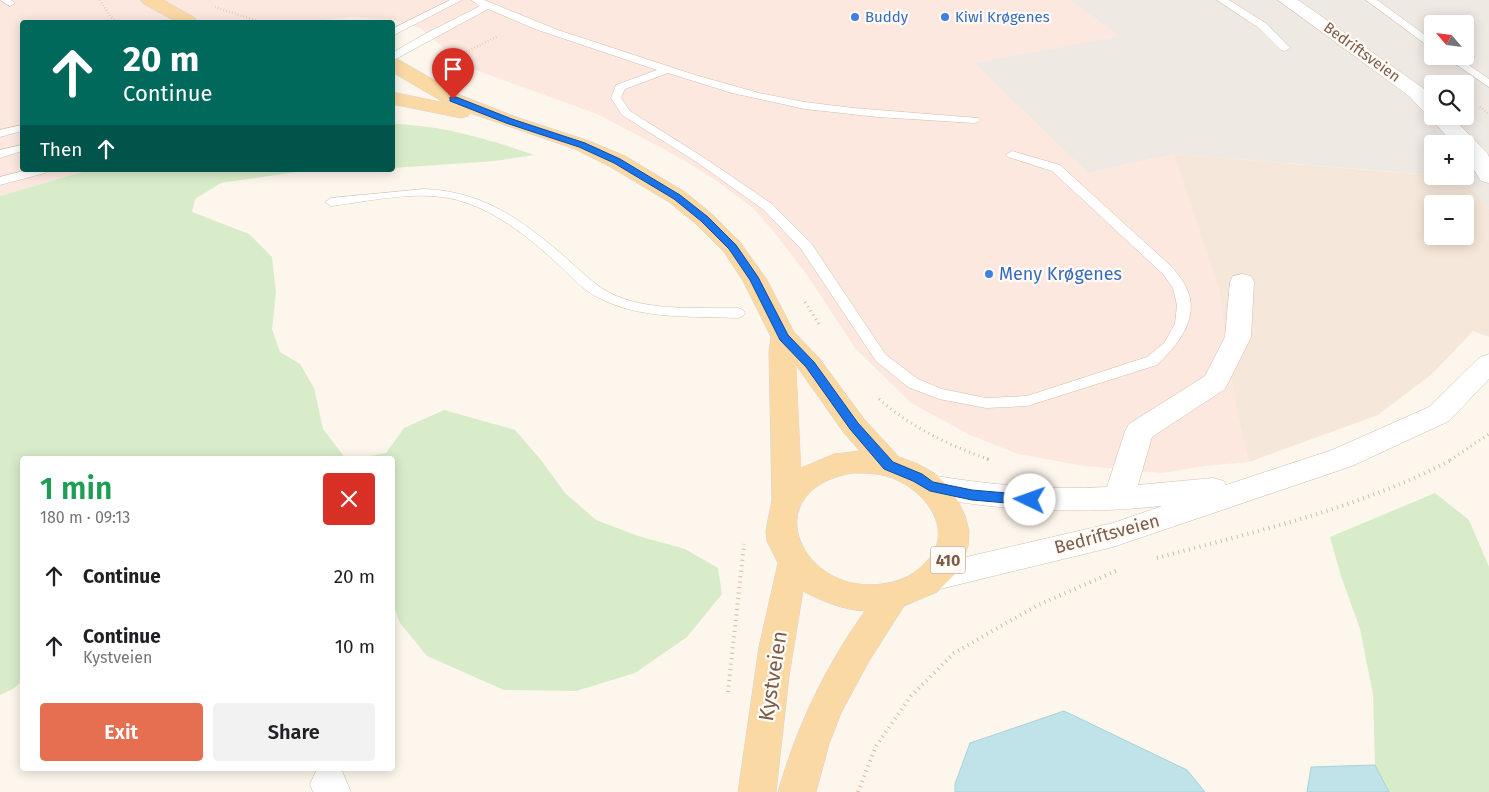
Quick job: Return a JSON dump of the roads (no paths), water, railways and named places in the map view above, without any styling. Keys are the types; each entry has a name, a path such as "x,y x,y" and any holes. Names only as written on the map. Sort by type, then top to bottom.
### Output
{"main road":[{"path":"150,0 185,20"},
{"path":"395,66 453,99 509,121 582,145 617,161 654,182 691,208 732,247 755,280 784,337 810,364 854,426 888,466"},
{"path":"395,99 509,121"},
{"name":"410","path":"784,337 782,352 787,500 782,520 783,541 794,562 808,576 825,588 847,596 870,599 892,598 916,590 936,577 948,560 954,541 953,521 944,502 930,486 911,474 888,466 864,462 840,464 812,476 800,484 787,500"},
{"name":"Kystveien","path":"757,792 771,686 788,584 794,562"},
{"path":"797,792 804,762 819,720 845,668 892,598"}],"street":[{"name":"Bedriftsveien","path":"1287,0 1416,92 1424,100"},
{"path":"1448,125 1479,158 1489,176"},
{"path":"1118,499 1139,431 1215,382 1238,337 1242,282"},
{"name":"Bedriftsveien","path":"936,577 1113,535 1342,458 1439,414 1489,363"},
{"name":"Bedriftsveien","path":"930,486 972,495 1066,501 1163,496 1277,481"}],"lane":[{"path":"395,31 457,0"},
{"path":"476,0 527,22 666,70 748,94 784,102 873,114 974,120"},
{"path":"1222,0 1263,26 1286,48"},
{"path":"1371,0 1424,38"},
{"path":"395,56 425,38 487,6"},
{"path":"1463,65 1489,84"},
{"path":"666,70 620,87 616,98 626,114 702,161 768,207 806,246 881,358 913,383 940,394 986,403 1027,400 1152,361 1169,346 1182,324 1184,306 1180,288 1168,271 1056,168 1012,155"},
{"path":"0,134 20,129"},
{"path":"0,154 20,149"},
{"path":"0,181 34,172"},
{"path":"331,202 428,193 453,195 478,202 512,222 540,243 587,284 611,298 648,308 738,313"}],"water":[{"path":"1064,711 1187,770 1205,792 955,792 955,784 970,743"},
{"path":"1375,765 1389,792 1307,792 1311,767"}],"place":[{"name":"Buddy","path":"855,17"},
{"name":"Kiwi Krøgenes","path":"945,17"},
{"name":"Meny Krøgenes","path":"989,274"}]}
